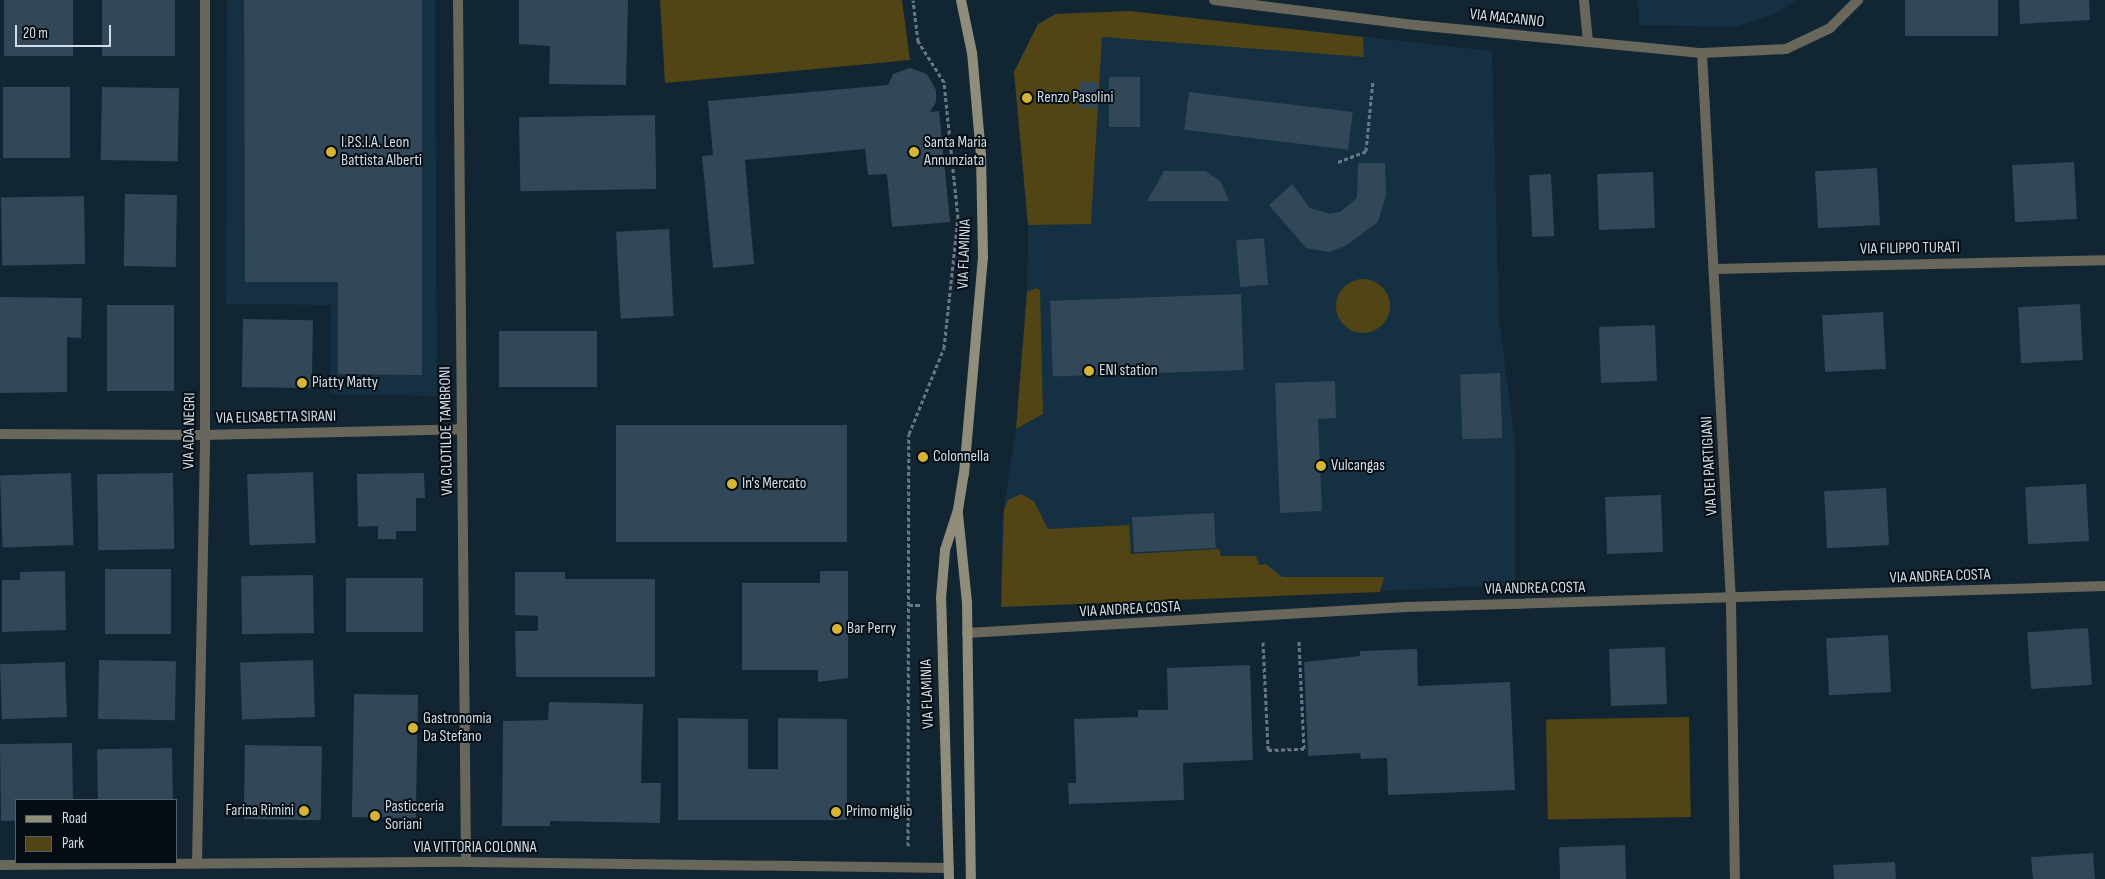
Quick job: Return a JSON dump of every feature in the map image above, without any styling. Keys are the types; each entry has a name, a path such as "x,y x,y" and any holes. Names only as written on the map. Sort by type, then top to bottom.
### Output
{"street":[{"name":"VIA ADA NEGRI","path":"197,863 205,435 205,0"},
{"name":"VIA CLOTILDE TAMBRONI","path":"458,0 466,862"},
{"name":"VIA FLAMINIA","path":"949,879 940,623 945,550 958,510 964,474 982,258 981,155 972,53 961,0"},
{"name":"VIA MACANNO","path":"1214,0 1702,53 1786,49 1830,28 1858,0"},
{"path":"1584,0 1588,42"},
{"name":"VIA DEI PARTIGIANI","path":"1702,53 1732,600 1735,879"},
{"name":"VIA FILIPPO TURATI","path":"1715,269 2105,260"},
{"name":"VIA ELISABETTA SIRANI","path":"0,434 205,435 462,429"},
{"name":"VIA FLAMINIA","path":"958,510 967,634 971,879"},
{"name":"VIA ANDREA COSTA","path":"967,634 1406,607 1732,600 2105,586"},
{"name":"VIA VITTORIA COLONNA","path":"178,863 466,862 908,869 949,868"},
{"name":"VIA VITTORIA COLONNA","path":"0,865 98,864"}],"path":[{"path":"908,869 909,434 944,348 958,218 944,82 918,41 913,0"},
{"path":"1338,162 1366,151 1373,80"},
{"path":"1263,642 1268,750 1304,749 1299,641"}],"shaded area":[{"name":"I.P.S.I.A. Leon Battista Alberti","path":"227,0 435,0 437,396 330,394 331,305 226,304"},
{"path":"1638,0 1797,0 1775,14 1735,27 1639,25"},
{"path":"1129,11 1492,51 1499,319 1515,445 1515,585 1001,607 1002,520 1016,429 1027,292 1028,225 1014,72 1038,24 1056,14"}],"green space":[{"path":"660,0 902,0 910,60 665,83"},
{"path":"1129,11 1363,37 1364,57 1102,37 1091,224 1028,225 1014,72 1038,24 1056,14"},
{"path":"1363,279 1373,281 1382,287 1388,296 1390,306 1388,316 1382,325 1373,331 1363,333 1353,331 1344,325 1338,316 1336,306 1338,296 1344,287 1353,281"},
{"path":"1036,288 1040,290 1043,414 1016,429 1027,292"},
{"path":"1021,494 1034,501 1048,529 1129,525 1131,554 1219,549 1221,556 1256,556 1259,565 1266,564 1282,577 1384,577 1380,592 1001,607 1004,509 1008,500"},
{"path":"1689,717 1691,817 1548,819 1546,719"}],"building":[{"path":"4,0 73,0 73,56 4,56"},
{"path":"102,0 175,0 175,56 102,56"},
{"name":"I.P.S.I.A. Leon Battista Alberti","path":"244,0 422,0 422,375 338,374 338,282 245,282"},
{"path":"519,0 628,0 626,85 549,84 550,46 519,44"},
{"path":"1905,0 1998,0 1998,36 1905,36"},
{"path":"2019,0 2089,0 2090,20 2020,24"},
{"path":"910,68 927,74 936,90 936,102 930,112 939,111 950,222 892,227 887,174 868,175 865,149 745,160 754,264 713,268 702,156 713,155 708,101 888,85 893,74"},
{"path":"1109,77 1140,77 1140,127 1109,127"},
{"path":"1080,82 1098,82 1098,108 1080,108"},
{"path":"3,87 70,87 70,158 3,158"},
{"path":"102,87 179,88 178,161 101,160"},
{"path":"1189,92 1353,112 1348,150 1184,130"},
{"path":"655,115 656,189 520,191 519,117"},
{"path":"2074,162 2077,219 2015,222 2012,165"},
{"path":"1358,163 1385,163 1386,195 1378,222 1345,246 1329,252 1306,248 1269,205 1292,184 1310,208 1330,214 1340,212 1357,198"},
{"path":"1877,168 1880,225 1818,228 1815,171"},
{"path":"1164,171 1206,171 1221,182 1229,201 1147,201"},
{"path":"1653,172 1655,228 1599,230 1597,174"},
{"path":"1551,174 1554,236 1532,237 1529,175"},
{"path":"125,194 177,195 176,267 124,266"},
{"path":"84,196 85,264 2,265 1,197"},
{"path":"669,229 674,316 621,319 616,232"},
{"path":"1264,238 1268,285 1240,287 1236,240"},
{"path":"1241,294 1244,370 1053,377 1050,301"},
{"path":"0,297 82,298 81,338 67,337 67,392 0,393"},
{"path":"2080,304 2083,360 2021,363 2018,307"},
{"path":"107,305 174,305 174,391 107,391"},
{"path":"1883,312 1886,369 1825,372 1822,315"},
{"path":"243,319 313,320 312,388 242,387"},
{"path":"1655,325 1657,381 1601,383 1599,327"},
{"path":"499,331 597,331 597,387 499,387"},
{"path":"1500,373 1502,438 1462,439 1460,374"},
{"path":"1335,381 1336,418 1318,419 1322,511 1280,513 1275,383"},
{"name":"In's Mercato","path":"616,425 847,425 847,542 616,542"},
{"path":"313,472 315,543 250,545 247,474"},
{"path":"71,473 74,545 3,547 0,475"},
{"path":"173,473 174,549 98,550 97,474"},
{"path":"424,473 425,498 416,498 416,531 396,531 396,539 378,539 378,526 358,527 357,474"},
{"path":"2086,484 2089,541 2028,544 2025,487"},
{"path":"1886,488 1889,545 1827,548 1824,491"},
{"path":"1661,495 1663,552 1607,554 1605,497"},
{"path":"1214,513 1216,548 1134,552 1132,517"},
{"path":"105,569 171,569 171,634 105,634"},
{"path":"65,571 66,630 2,632 2,580 20,580 20,572"},
{"path":"820,571 848,571 848,678 818,682 818,670 742,670 742,583 820,583"},
{"path":"515,572 565,572 565,579 655,579 655,677 516,677 515,631 538,631 538,616 515,615"},
{"path":"313,575 314,633 242,634 241,576"},
{"path":"346,578 423,578 423,632 346,632"},
{"path":"2088,628 2092,685 2031,689 2027,632"},
{"path":"1888,635 1891,692 1829,695 1826,638"},
{"path":"1665,647 1667,704 1611,706 1609,649"},
{"path":"1417,649 1418,686 1510,682 1515,790 1388,795 1387,758 1361,759 1360,753 1308,756 1304,662 1360,656 1360,651"},
{"path":"99,660 176,661 175,720 98,719"},
{"path":"313,660 315,717 242,720 240,663"},
{"path":"65,662 67,717 2,719 0,664"},
{"path":"1250,665 1253,760 1183,763 1184,800 1069,804 1068,783 1076,783 1074,719 1138,717 1138,710 1168,710 1167,668"},
{"path":"354,694 418,695 416,818 352,817"},
{"path":"549,702 643,704 641,783 661,783 660,823 550,821 550,826 502,826 503,721 548,720"},
{"path":"678,718 748,719 748,769 778,769 778,718 847,719 847,820 678,820"},
{"path":"72,743 73,799 15,799 15,821 1,821 0,744"},
{"path":"245,745 322,746 321,820 244,819"},
{"path":"172,748 173,799 98,799 97,749"},
{"path":"1625,845 1626,879 1560,879 1559,847"},
{"path":"2093,853 2095,879 2033,879 2031,857"},
{"path":"1895,862 1896,879 1834,879 1833,865"}],"place":[{"name":"Renzo Pasolini","path":"1027,98"},
{"name":"I.P.S.I.A. Leon Battista Alberti","path":"331,152"},
{"name":"Santa Maria Annunziata","path":"914,152"},
{"name":"ENI station","path":"1089,371"},
{"name":"Piatty Matty","path":"302,383"},
{"name":"Colonnella","path":"923,457"},
{"name":"Vulcangas","path":"1321,466"},
{"name":"In's Mercato","path":"732,484"},
{"name":"Bar Perry","path":"837,629"},
{"name":"Gastronomia Da Stefano","path":"413,728"},
{"name":"Farina Rimini","path":"304,811"},
{"name":"Primo miglio","path":"836,812"},
{"name":"Pasticceria Soriani","path":"375,816"}]}
